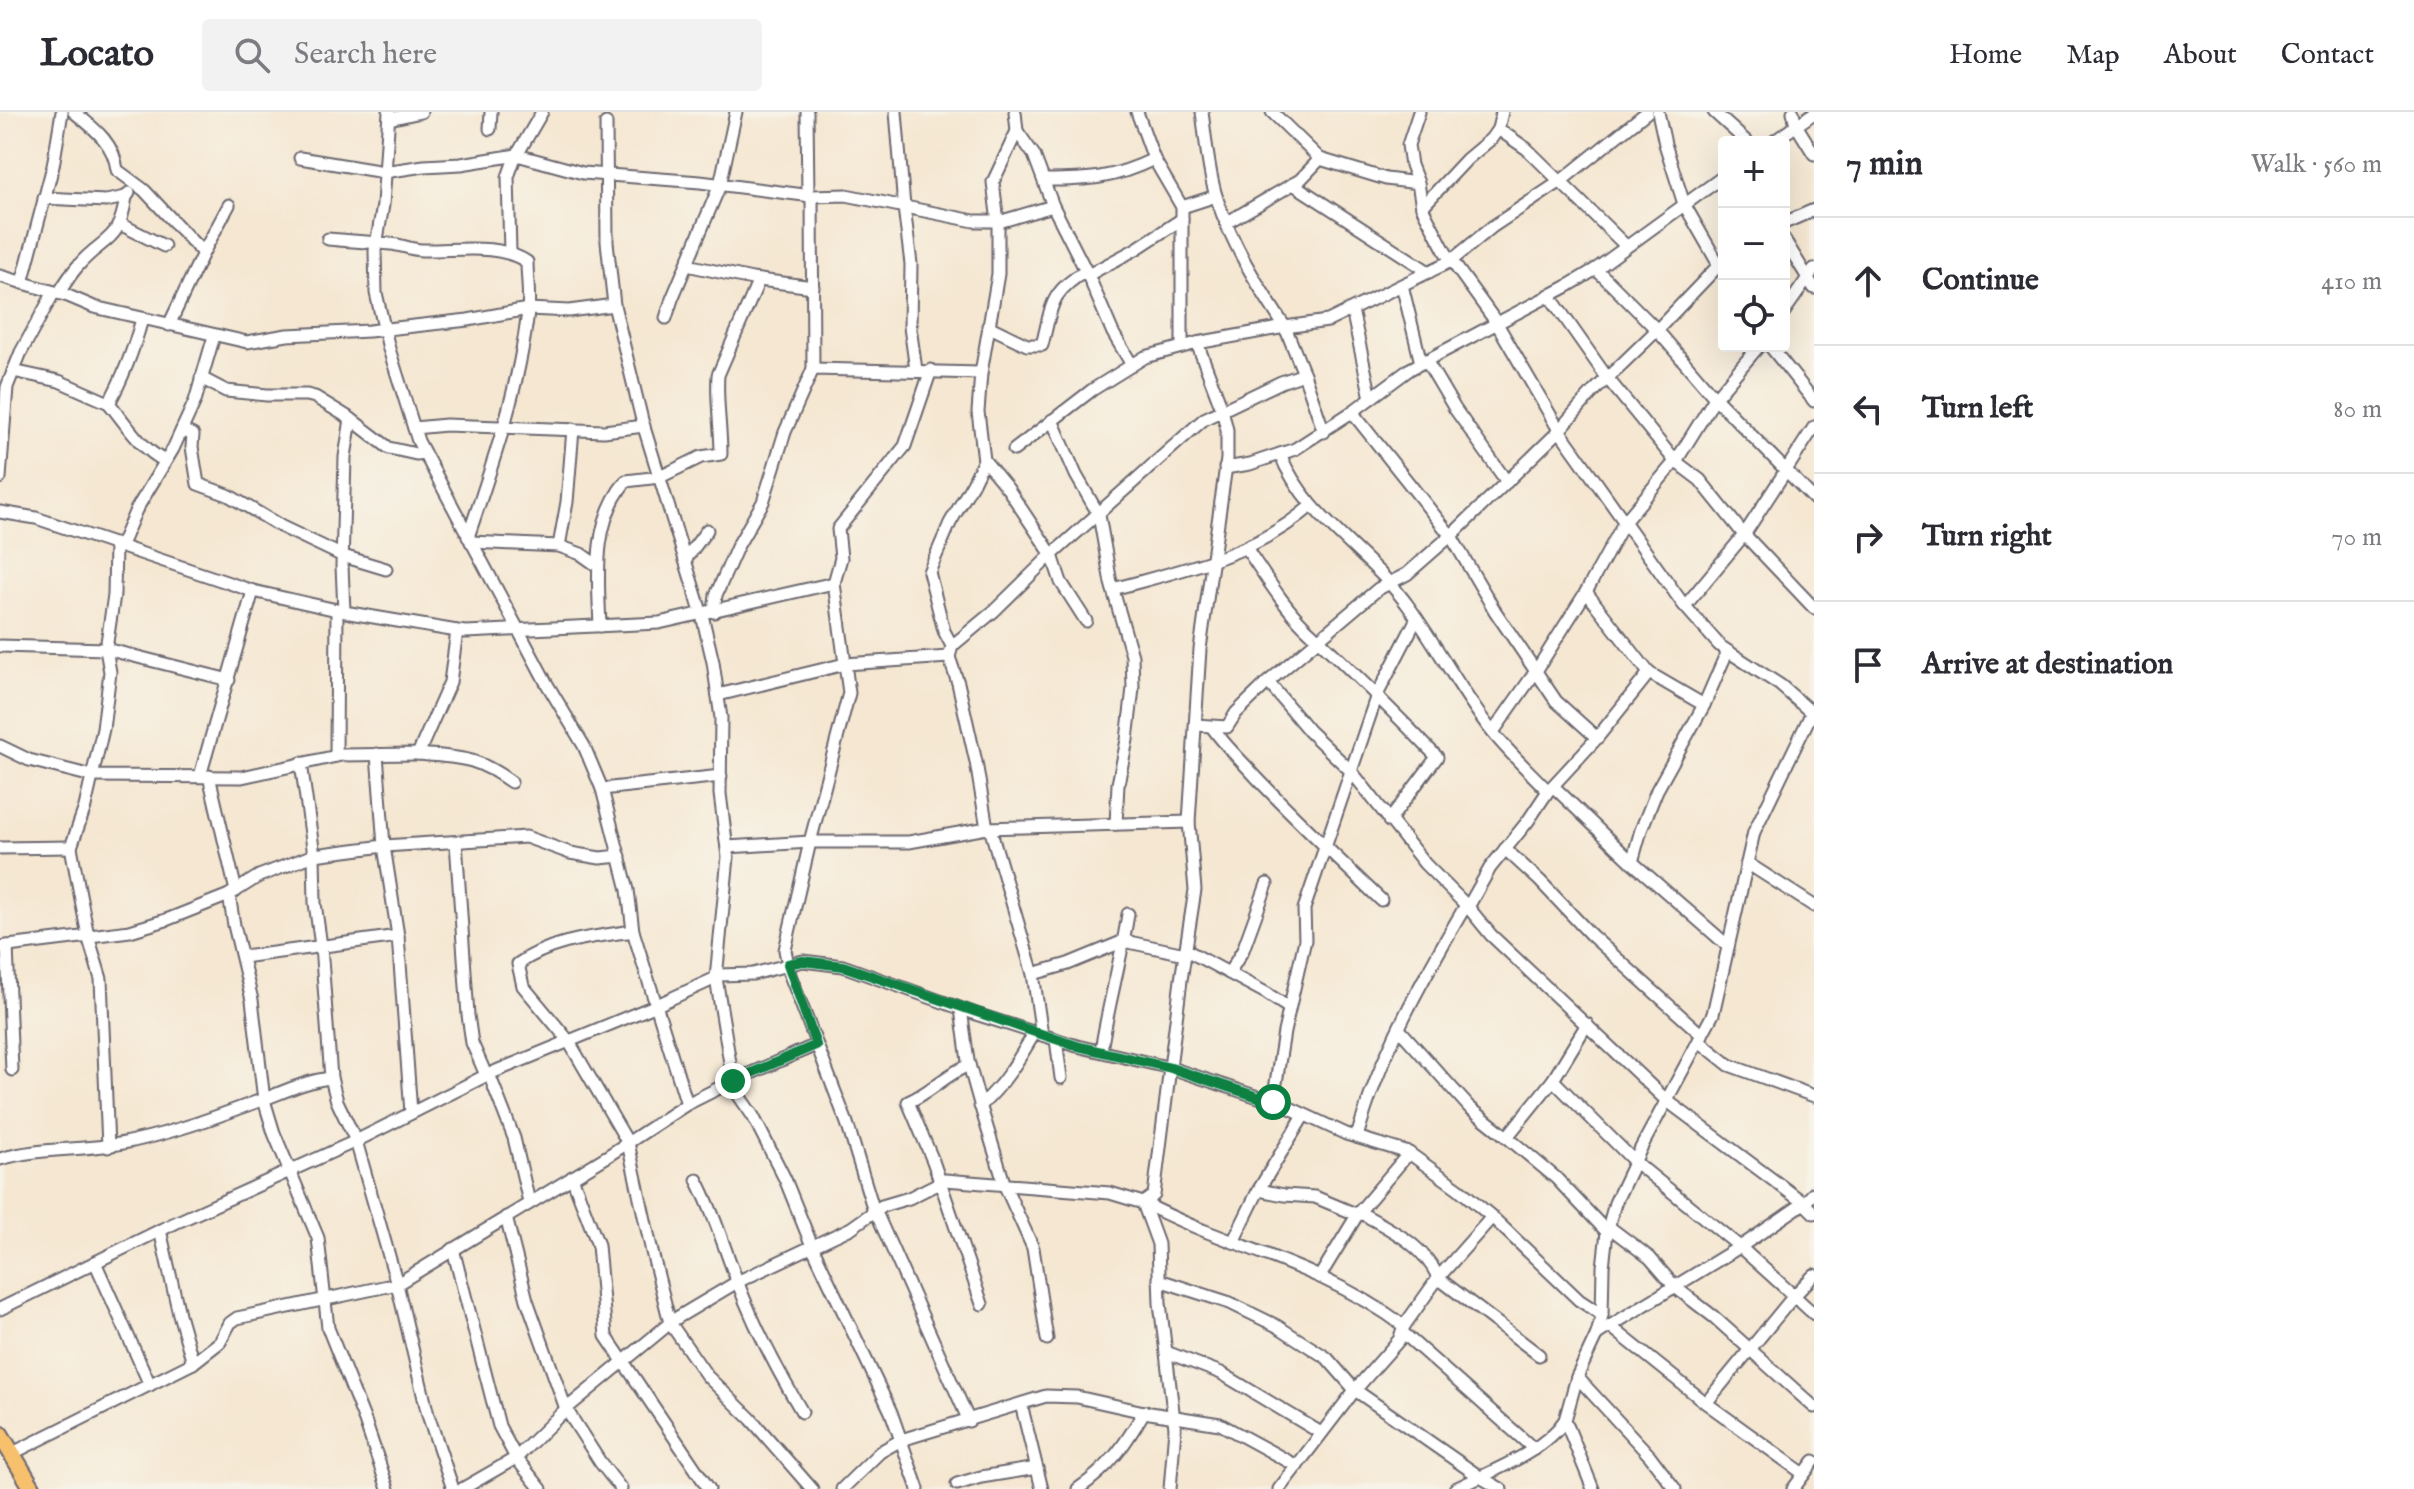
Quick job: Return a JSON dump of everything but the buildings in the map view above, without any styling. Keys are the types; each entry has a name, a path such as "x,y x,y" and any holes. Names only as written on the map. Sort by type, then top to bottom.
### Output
{"highway":[{"path":"0,1434 7,1452 33,1489"}],"street":[{"path":"22,283 53,166 62,112"},
{"path":"74,112 110,145 117,170 144,190 203,253"},
{"path":"421,112 389,116 383,205 375,251 376,293 389,349 424,453 547,684 584,746 602,789 628,890 633,931 687,1104"},
{"path":"490,129 491,112"},
{"path":"510,252 508,177 542,112"},
{"path":"666,318 720,185 736,112"},
{"path":"708,613 737,547 763,502 785,432 813,369 807,112"},
{"path":"896,112 911,264 910,327 916,370"},
{"path":"1015,112 1017,131 1034,155 1053,206 1113,333 1132,365"},
{"path":"1137,112 1154,159 1182,213 1182,347"},
{"path":"1202,112 1216,196 1226,223 1251,274 1285,327 1324,432"},
{"path":"1272,112 1320,159 1386,179 1418,183"},
{"path":"1419,112 1408,145 1422,207 1451,261 1496,322 1559,430 1685,606 1727,652 1780,685 1812,715 1754,832 1713,1014 1615,1203 1603,1267 1602,1315 1597,1334 1577,1377 1565,1420 1558,1431 1534,1449 1455,1489"},
{"path":"1014,450 1092,390 1145,357 1197,343 1328,321 1451,261 1492,227 1561,181 1647,112"},
{"path":"1658,112 1684,204 1718,259"},
{"path":"1714,112 1740,136"},
{"path":"1793,112 1796,125 1814,154"},
{"path":"1781,136 1814,113"},
{"path":"1422,207 1458,168 1491,139 1503,118 1527,149 1626,246"},
{"path":"606,123 607,242 614,305 644,426 685,560 708,613 721,718 720,794 727,847 717,977 731,1082 753,1116 785,1179 812,1246 891,1412 918,1489"},
{"path":"1017,131 993,182 998,222 998,274 981,373 978,412 984,460 1008,489 1052,555 1061,582 1086,621"},
{"path":"300,158 384,172 517,155 583,173 810,196 846,195 974,221 998,222 1053,206"},
{"path":"1044,180 1102,178 1129,171 1154,159"},
{"path":"1226,223 1293,184 1320,159"},
{"path":"1225,468 1250,464 1295,449 1424,362 1596,269 1718,180"},
{"path":"0,478 3,389 56,292 77,266 117,232 126,197 135,183"},
{"path":"1293,184 1429,272"},
{"path":"988,326 1027,345 1042,345 1048,310 1058,294 1074,279 1136,249 1182,213 1216,196"},
{"path":"44,198 106,201 126,197"},
{"path":"169,325 229,205"},
{"path":"1790,220 1814,210"},
{"path":"120,224 164,246"},
{"path":"328,239 443,252 453,249 510,252 527,262 528,309 505,426 470,540"},
{"path":"1790,248 1812,279 1790,305"},
{"path":"687,265 813,287"},
{"path":"1196,725 1227,727 1236,713 1268,682 1319,638 1378,589 1407,574 1451,536 1718,267"},
{"path":"1596,269 1814,499"},
{"path":"0,276 94,307 247,342 287,335 468,320 528,309 569,311 614,305"},
{"path":"600,626 598,566 601,534 614,495 626,481 660,477 701,457 721,454 718,375 759,280"},
{"path":"1402,285 1424,362 1507,482"},
{"path":"1549,295 1608,379 1675,461 1700,480 1744,535 1814,608"},
{"path":"1352,310 1371,398"},
{"path":"109,403 134,349 142,319"},
{"path":"108,1147 101,979 88,936 71,847 85,807 103,729 110,672 106,649 118,545 182,430 195,401 214,336"},
{"path":"1143,1203 1154,1195 1195,890 1189,822 1200,649 1225,468 1227,430 1197,343"},
{"path":"1493,732 1586,592 1625,521 1675,461 1715,398 1754,352"},
{"path":"1775,352 1814,401"},
{"path":"813,369 981,373"},
{"path":"931,370 905,446 838,529 841,558 834,583 849,693 785,950 875,1211 969,1421"},
{"path":"13,371 59,381 109,403 140,442 165,461"},
{"path":"718,695 845,664 951,651 1052,555 1204,419 1304,374"},
{"path":"201,378 226,391 307,395 351,419 389,448 424,453"},
{"path":"1352,412 1451,536 1495,611 1556,701 1597,738"},
{"path":"336,756 345,457 351,419"},
{"path":"1052,420 1076,475 1099,515 1113,589 1132,656 1133,688 1118,784 1116,824"},
{"path":"414,428 446,425 604,431 644,426"},
{"path":"1685,606 1744,535 1814,427"},
{"path":"559,546 567,502 573,429"},
{"path":"182,430 193,435 198,484 228,495 282,527 343,556 386,569"},
{"path":"1280,454 1288,473 1311,506 1409,607 1493,732 1551,789 1728,946"},
{"path":"980,1106 996,1092 1038,1034 1033,974 988,828 951,651 929,572 950,523 984,460"},
{"path":"1113,589 1213,561 1246,548 1273,535 1311,506"},
{"path":"0,512 36,518 253,591 466,632 659,623 834,583"},
{"path":"685,560 707,530"},
{"path":"470,540 559,546 581,554 598,566"},
{"path":"1246,548 1274,590 1304,626 1437,757 1389,821"},
{"path":"253,591 204,776 233,893 234,925 252,1000 264,1100 274,1133 318,1238 323,1301 333,1344 365,1421 388,1489"},
{"path":"1586,592 1649,673 1704,705"},
{"path":"1273,1102 1289,1008 1305,940 1304,909 1377,695 1416,620"},
{"path":"418,754 450,682 457,631"},
{"path":"0,646 106,649 229,680"},
{"path":"1632,862 1657,790 1704,705 1727,652"},
{"path":"1357,1137 1364,1111 1414,994 1490,868 1551,789 1649,673"},
{"path":"1268,682 1309,731 1351,771 1425,864 1491,935 1666,1100 1814,1213"},
{"path":"1212,727 1325,847 1381,900"},
{"path":"0,746 29,760 92,776 242,777 336,756 418,754 469,758 490,767 511,782"},
{"path":"377,754 384,846 398,936 411,1113"},
{"path":"301,763 314,855 315,903 331,1078 337,1101 356,1141 397,1284 428,1415 453,1489"},
{"path":"602,789 721,776"},
{"path":"727,847 810,842 909,842 988,828 1189,822"},
{"path":"12,1070 4,946 130,931 233,893 259,876 314,855 384,846 526,837 570,853 600,858 620,856"},
{"path":"456,842 472,1043 514,1138 529,1202"},
{"path":"0,848 71,847"},
{"path":"1505,849 1729,1065 1814,1096"},
{"path":"1747,863 1814,906"},
{"path":"1229,973 1243,950 1267,884"},
{"path":"1101,1051 1128,914"},
{"path":"633,931 573,940 541,950 518,964 523,986 568,1040 628,1143 670,1323 707,1376 751,1419 812,1489"},
{"path":"243,957 398,936"},
{"path":"1033,974 1068,964 1124,941 1186,952 1289,1008"},
{"path":"0,1309 160,1230 356,1141 487,1074 657,1005 717,977 753,974 803,961 843,966 1038,1034 1171,1068 1273,1102 1357,1137 1409,1153 1459,1189 1579,1300 1602,1315"},
{"path":"961,1009 969,1065 980,1106 1005,1186 1033,1248 1047,1339"},
{"path":"1507,1137 1553,1080 1587,1024"},
{"path":"1399,1029 1469,1107 1556,1178 1608,1229 1650,1258 1675,1287 1714,1317 1814,1407"},
{"path":"1056,1039 1061,1078"},
{"path":"7,1452 193,1363 220,1342 230,1323 237,1318 397,1284 687,1104 816,1045"},
{"path":"969,1065 952,1072 926,1094 908,1102 982,1304"},
{"path":"0,1159 40,1151 108,1147 195,1124 295,1086 331,1078"},
{"path":"1553,1080 1635,1162 1740,1247 1814,1314"},
{"path":"1233,1242 1259,1190 1304,1115"},
{"path":"1320,1276 1358,1213 1409,1153"},
{"path":"572,1177 598,1245 606,1336 709,1489"},
{"path":"697,1180 713,1210 737,1282 784,1383 802,1412"},
{"path":"462,1489 516,1458 566,1409 670,1323 737,1282 851,1228 875,1211 945,1180 1110,1193 1143,1203 1202,1230 1320,1276 1376,1305 1534,1449"},
{"path":"1259,1190 1315,1197 1396,1232 1420,1252 1438,1278 1539,1355"},
{"path":"1597,1334 1740,1247 1814,1193"},
{"path":"1143,1203 1158,1244 1175,1428 1170,1489"},
{"path":"506,1217 527,1300 566,1409 621,1489"},
{"path":"1279,1489 1355,1390 1399,1340 1403,1329 1438,1278 1492,1217"},
{"path":"160,1230 193,1363"},
{"path":"453,1249 499,1426 516,1458 541,1489"},
{"path":"95,1262 150,1385"},
{"path":"1706,1403 1814,1275"},
{"path":"1159,1280 1230,1303 1277,1326 1327,1358 1355,1390 1501,1489"},
{"path":"1610,1326 1706,1403 1804,1474"},
{"path":"1166,1352 1221,1373 1321,1433"},
{"path":"1577,1377 1650,1456 1675,1489"},
{"path":"842,1489 880,1452 901,1440 1046,1396 1077,1397 1220,1424 1297,1466"},
{"path":"1021,1404 1042,1489"},
{"path":"1078,1489 1102,1472 1126,1443 1144,1412"},
{"path":"1565,1420 1593,1489"},
{"path":"1793,1489 1814,1461"},
{"path":"957,1484 1037,1468"}],"route":[{"path":"733,1081 816,1045 788,964 803,961 843,966 961,1009 1077,1046 1171,1068 1273,1102"}]}
